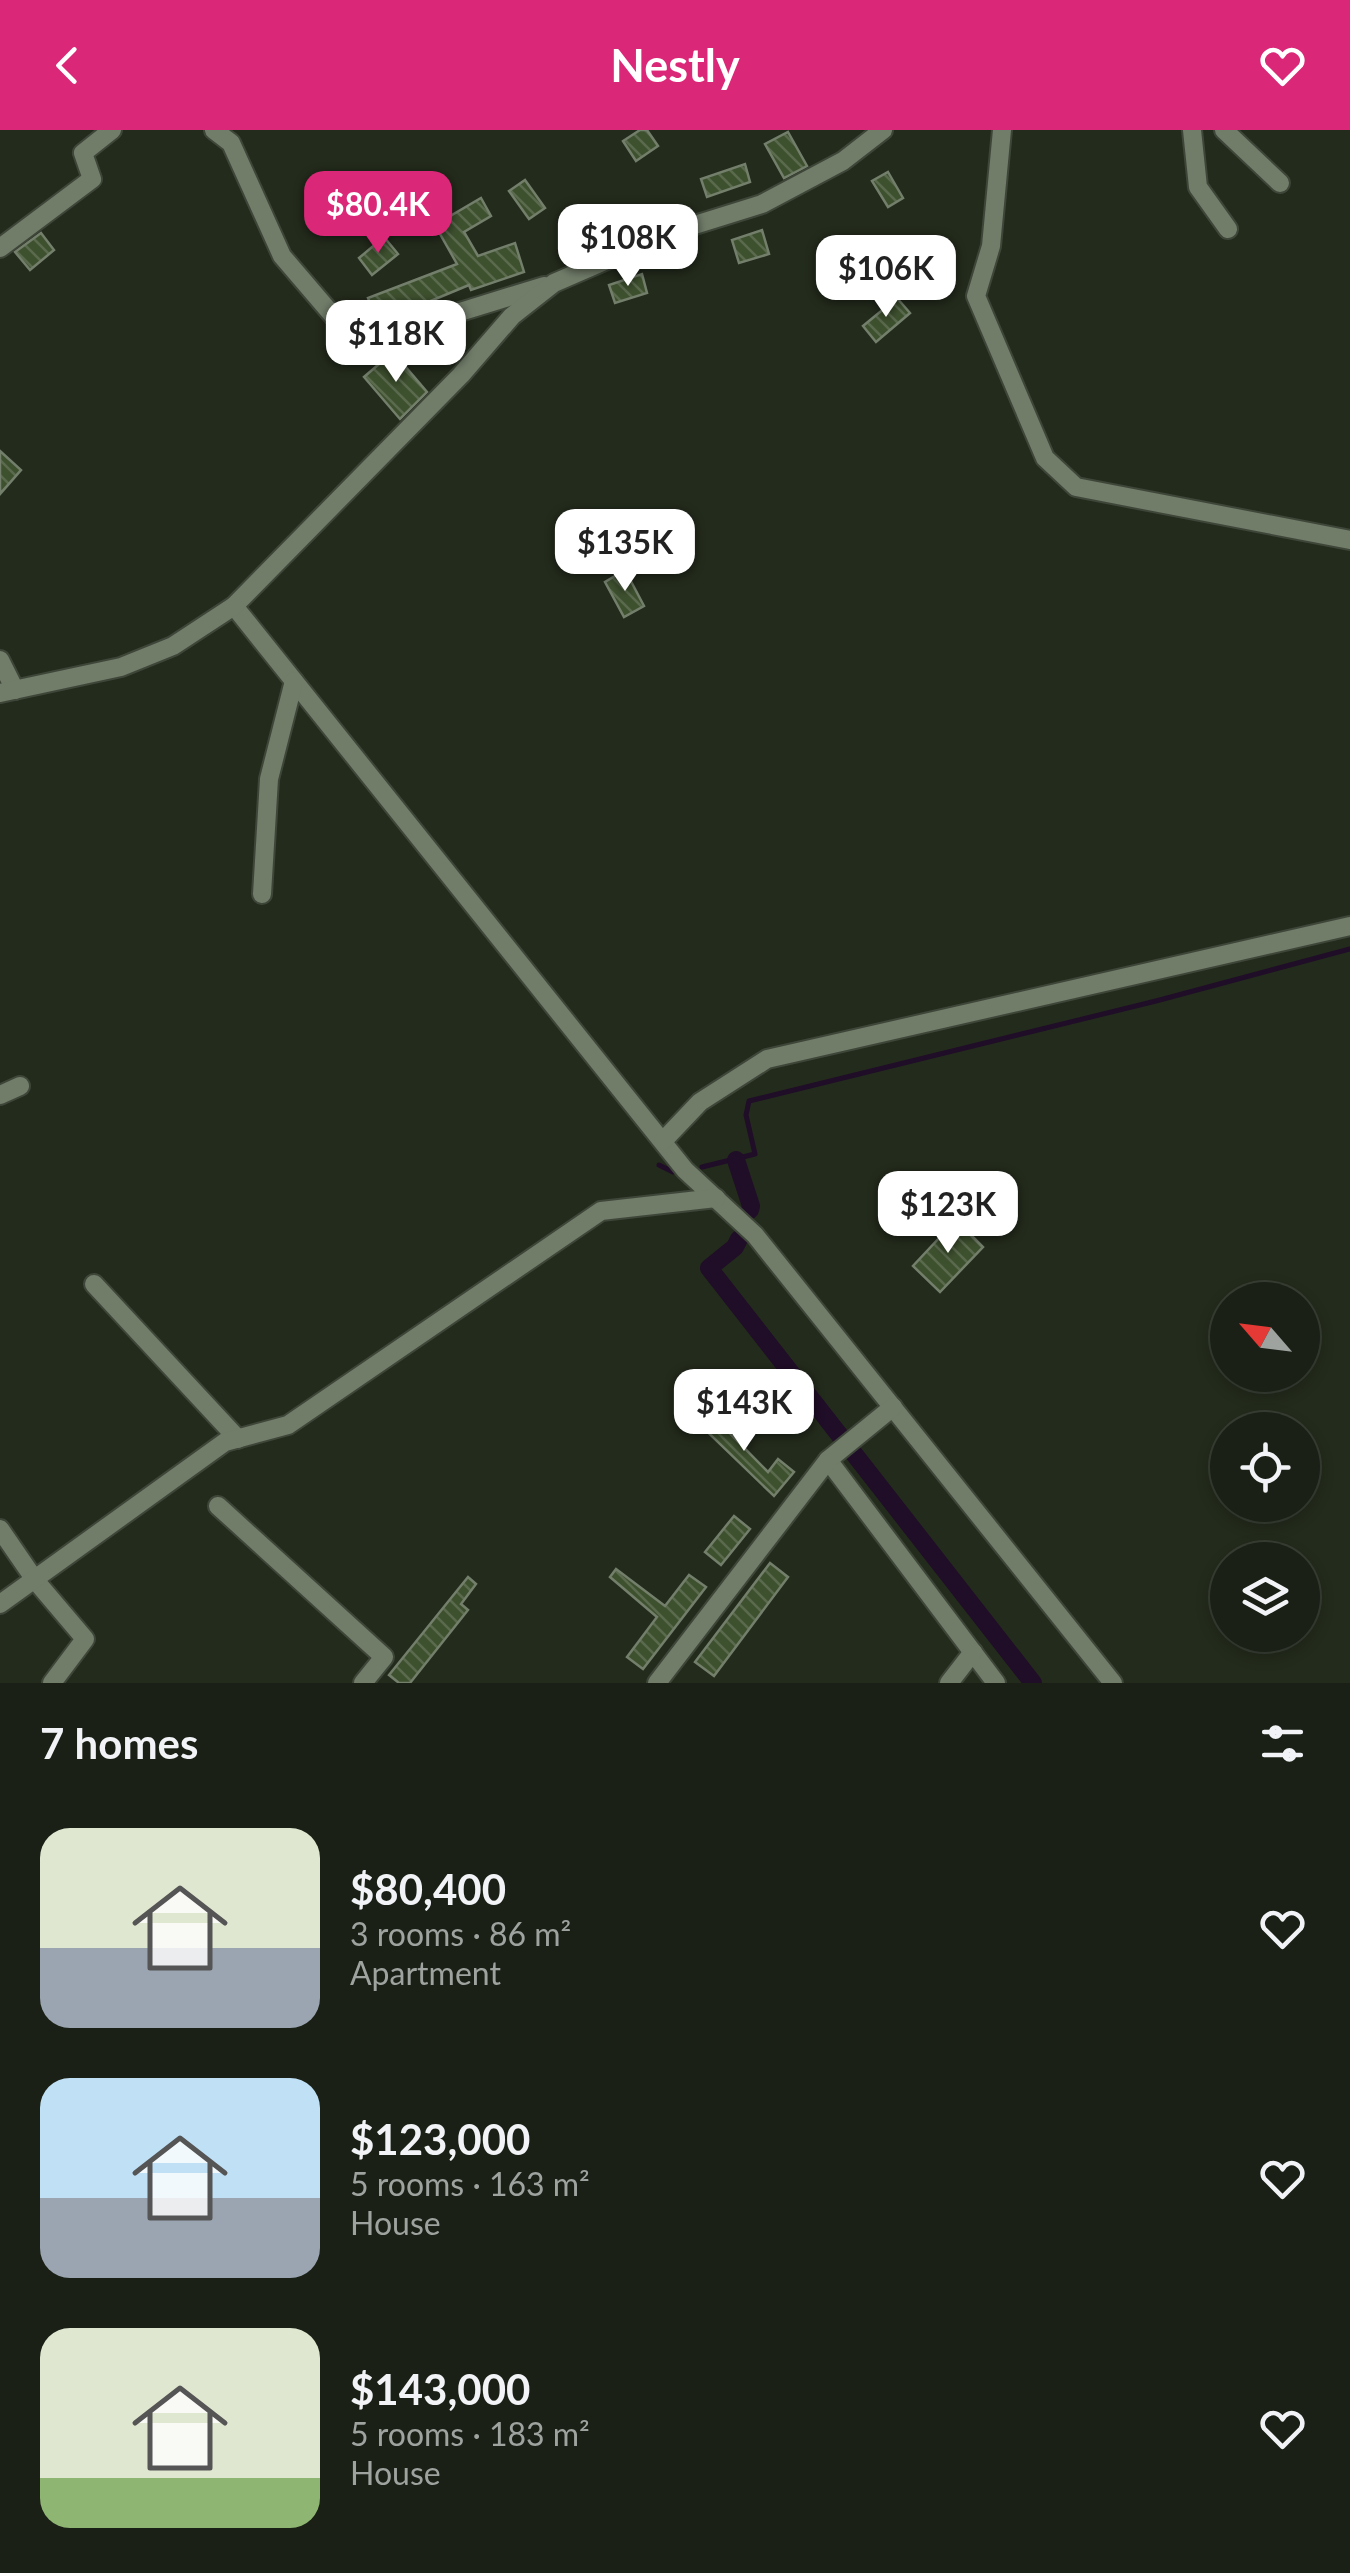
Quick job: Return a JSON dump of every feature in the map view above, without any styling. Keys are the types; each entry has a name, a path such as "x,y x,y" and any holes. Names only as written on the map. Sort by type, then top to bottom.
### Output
{"street":[{"path":"0,248 92,180 83,152 112,130"},
{"path":"214,130 232,143 282,256 335,318 357,327 378,329 447,316 554,283 669,232 762,204 843,161 883,130"},
{"path":"1002,130 990,246 976,296 1045,458 1076,487 1350,540"},
{"path":"1192,130 1198,187 1228,229"},
{"path":"1224,130 1280,182"},
{"path":"0,660 7,692 121,667 174,646 234,606 461,375 512,316 554,283"},
{"path":"234,606 685,1170 756,1234 1113,1683"},
{"path":"262,894 269,779 294,681"},
{"path":"663,1141 700,1102 767,1059 1350,926"},
{"path":"0,1094 20,1086"},
{"path":"0,1604 225,1442 288,1425 601,1211 716,1198"},
{"path":"94,1284 238,1439"},
{"path":"657,1683 828,1460 893,1407"},
{"path":"828,1460 996,1683"},
{"path":"218,1506 384,1656 362,1683"},
{"path":"0,1529 35,1580 85,1638 52,1683"},
{"path":"949,1683 973,1652"}],"building":[{"path":"647,130 658,146 636,161 623,141"},
{"path":"788,132 807,166 784,178 765,144"},
{"path":"745,164 750,182 707,197 701,179"},
{"path":"888,172 903,198 888,207 872,181"},
{"path":"525,180 545,208 529,219 509,191"},
{"path":"481,198 491,216 464,232 478,256 515,243 524,272 471,290 469,285 409,310 375,316 368,298 457,264 435,225"},
{"path":"762,230 769,254 739,263 732,240"},
{"path":"41,233 54,250 30,270 15,252"},
{"path":"384,237 398,254 372,275 359,258"},
{"path":"642,274 647,293 615,303 609,285"},
{"path":"897,298 910,313 876,342 863,326"},
{"path":"435,331 437,343 388,352 386,340"},
{"path":"393,352 427,392 400,419 364,377"},
{"path":"0,451 21,470 0,494"},
{"path":"625,570 644,606 624,617 605,582"},
{"path":"956,1220 983,1247 940,1292 913,1266"},
{"path":"703,1406 768,1472 778,1459 794,1472 774,1496 692,1417"},
{"path":"734,1516 750,1529 721,1565 705,1552"},
{"path":"770,1563 788,1577 714,1676 695,1662"},
{"path":"616,1569 665,1606 689,1575 706,1587 643,1669 627,1657 657,1617 610,1577"},
{"path":"468,1577 476,1584 461,1604 468,1610 410,1683 399,1683 389,1675"}],"waterway":[{"path":"702,1167 755,1154 746,1115 749,1101 1350,949"},
{"path":"736,1160 750,1210"},
{"path":"659,1165 673,1172"},
{"path":"739,1239 709,1268 1033,1683"}]}
